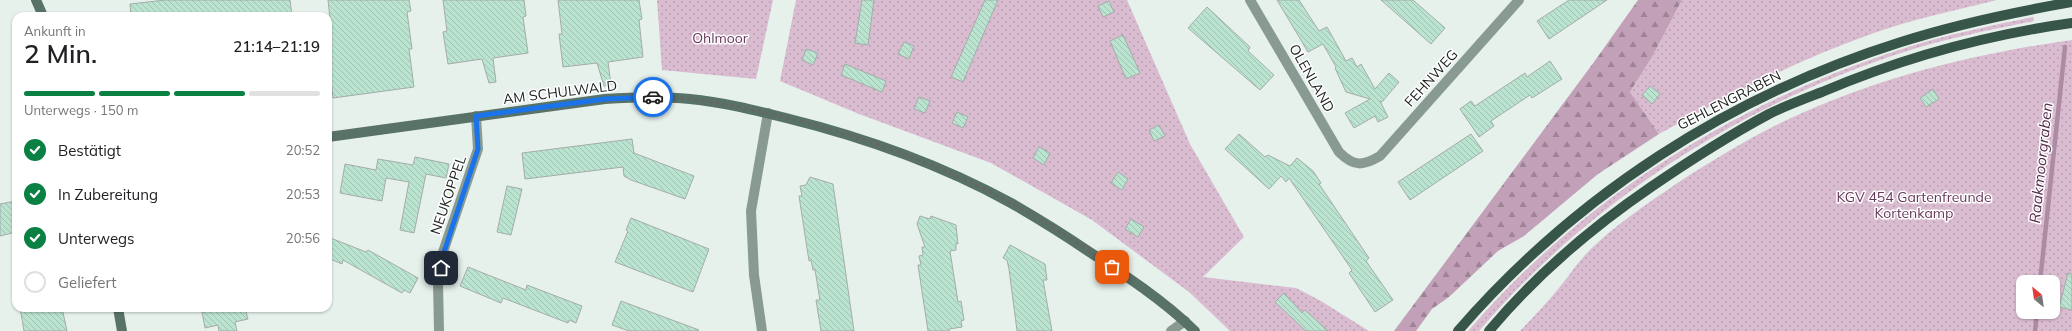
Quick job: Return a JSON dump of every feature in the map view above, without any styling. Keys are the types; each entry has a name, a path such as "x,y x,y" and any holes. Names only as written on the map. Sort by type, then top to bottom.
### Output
{"main road":[{"name":"GEHLENGRABEN","path":"1458,331 1516,269 1576,215 1649,161 1727,114 1795,82 1901,42 1976,21 2072,2"},
{"path":"1490,331 1534,282 1561,257 1619,209 1695,156 1770,114 1870,71 1946,48 2037,28 2072,23"}],"street":[{"path":"36,0 42,12"},
{"name":"OLENLAND","path":"1250,0 1339,152 1348,161 1357,164"},
{"name":"FEHNWEG","path":"1357,164 1370,162 1380,156 1519,0"},
{"name":"AM SCHULWALD","path":"332,136 476,116 632,97 689,99 768,113 827,129 892,150 980,187 1045,223 1092,253 1185,321 1195,331"},
{"path":"762,331 754,275 751,212 768,113"},
{"name":"NEUKOPPEL","path":"439,331 438,283 442,260 478,149 476,116"},
{"path":"119,312 122,331"},
{"path":"1172,331 1185,321"}],"green space":[{"name":"Ohlmoor","path":"657,0 773,0 756,79 662,70"},
{"path":"796,0 1127,0 1190,144 1244,237 1203,277 1296,288 1321,301 1369,331 1230,331 1189,292 1092,220 991,163 859,114 780,81"},
{"path":"1638,0 1682,0 1652,57 1630,92 1659,134 1598,174 1524,236 1498,251 1449,297 1432,309 1416,331 1394,331 1594,62"},
{"path":"1682,0 1997,0 1904,23 1818,54 1764,79 1659,134 1630,92 1652,57"},
{"path":"2033,17 2034,21 1936,43 1904,52 1844,74 1785,99 1728,129 1672,162 1620,199 1569,240 1522,284 1479,331 1468,331 1513,283 1561,238 1612,198 1666,160 1722,127 1780,97 1840,71 1902,49 1951,35"},
{"name":"KGV 454 Gartenfreunde Kortenkamp","path":"2072,40 2072,331 1520,331 1553,295 1584,256 1607,234 1654,199 1722,155 1786,120 1834,99 1867,87 1934,67 2003,52"}],"building":[{"path":"165,0 290,0 292,12 131,12 130,4"},
{"path":"328,0 409,0 411,11 407,12 412,49 409,49 414,87 333,98 332,12 329,12"},
{"path":"443,0 524,0 526,16 523,17 528,53 493,58 496,82 489,83 482,59 448,64 443,32 447,31"},
{"path":"558,0 639,0 642,19 639,20 643,57 608,62 611,85 604,86 597,63 563,67 559,34 562,34"},
{"path":"862,0 874,0 868,45 855,43"},
{"path":"985,0 998,0 963,82 951,77"},
{"path":"1277,0 1299,0 1319,31 1327,27 1346,61 1352,58 1357,67 1361,64 1375,89 1389,73 1399,82 1382,102 1380,101 1388,117 1378,122 1375,116 1354,128 1345,113 1370,99 1346,92 1335,68 1336,67 1323,44 1308,52"},
{"path":"1381,0 1413,0 1445,28 1431,44"},
{"path":"1569,0 1607,0 1549,39 1537,21"},
{"path":"1109,1 1114,12 1103,17 1098,6"},
{"path":"1207,7 1250,47 1248,51 1274,75 1260,90 1188,28"},
{"path":"1123,35 1140,73 1126,79 1110,41"},
{"path":"904,42 914,46 909,59 898,54"},
{"path":"806,49 818,53 813,65 802,60"},
{"path":"1550,61 1562,79 1532,98 1530,95 1491,121 1494,126 1479,137 1460,109 1471,101 1475,106 1525,73 1527,77"},
{"path":"845,64 886,81 882,92 841,75"},
{"path":"1650,86 1660,94 1652,104 1642,95"},
{"path":"1933,89 1939,99 1926,107 1920,98"},
{"path":"919,97 930,101 925,113 914,109"},
{"path":"957,112 968,117 963,128 952,123"},
{"path":"1159,125 1165,136 1154,141 1149,130"},
{"path":"1239,134 1265,157 1268,155 1290,166 1297,158 1313,171 1321,183 1319,184 1369,258 1366,261 1393,300 1375,312 1349,273 1352,270 1289,178 1286,182 1281,176 1269,189 1225,149"},
{"path":"1471,134 1483,151 1410,200 1398,182"},
{"path":"632,139 634,153 694,176 685,199 631,180 624,176 623,167 525,179 522,153"},
{"path":"1039,147 1050,153 1044,165 1033,158"},
{"path":"415,157 449,164 446,178 426,174 414,233 400,230 409,182 386,178 382,201 340,193 345,164 376,170 378,159 413,165"},
{"path":"1118,172 1128,179 1122,190 1111,183"},
{"path":"810,177 833,184 854,331 821,331 816,300 820,300 815,270 813,270 811,260 809,261 799,196 802,196 800,186 806,185"},
{"path":"507,186 522,189 511,235 497,232"},
{"path":"12,202 12,233 0,236 0,204"},
{"path":"920,216 930,219 931,216 956,225 958,244 956,243 956,250 950,251 958,302 961,301 964,320 961,321 962,327 949,329 949,331 928,331 918,265 921,265 919,256 923,255 922,247 925,247 917,224"},
{"path":"631,218 709,249 693,292 615,262 628,231 626,230"},
{"path":"1131,219 1144,227 1138,237 1125,229"},
{"path":"332,239 366,252 368,250 418,278 410,293 404,290 402,293 343,260 342,264 332,260"},
{"path":"1010,245 1045,264 1047,280 1043,280 1052,331 1017,331 1009,269 1007,260 1003,258"},
{"path":"468,267 526,290 527,285 582,306 576,323 569,320 568,323 503,298 501,303 460,286"},
{"path":"2068,273 2072,274 2072,310 2060,307"},
{"path":"1284,293 1302,313 1305,310 1328,331 1306,331 1275,302"},
{"path":"621,301 699,330 629,331 612,325"},
{"path":"21,312 63,312 67,331 24,331"},
{"path":"202,312 246,312 248,319 235,322 237,331 219,331 218,325 205,328"}],"waterway":[{"name":"Raakmoorgraben","path":"2041,275 2065,47"},
{"name":"Raakmoorgraben","path":"2035,331 2036,319"}],"way so far":[{"path":"653,97 711,102 768,113 807,123 892,150 944,170 980,187 1045,223 1112,267"}],"route":[{"path":"441,268 444,252 478,149 476,116 605,99 653,97"}]}
